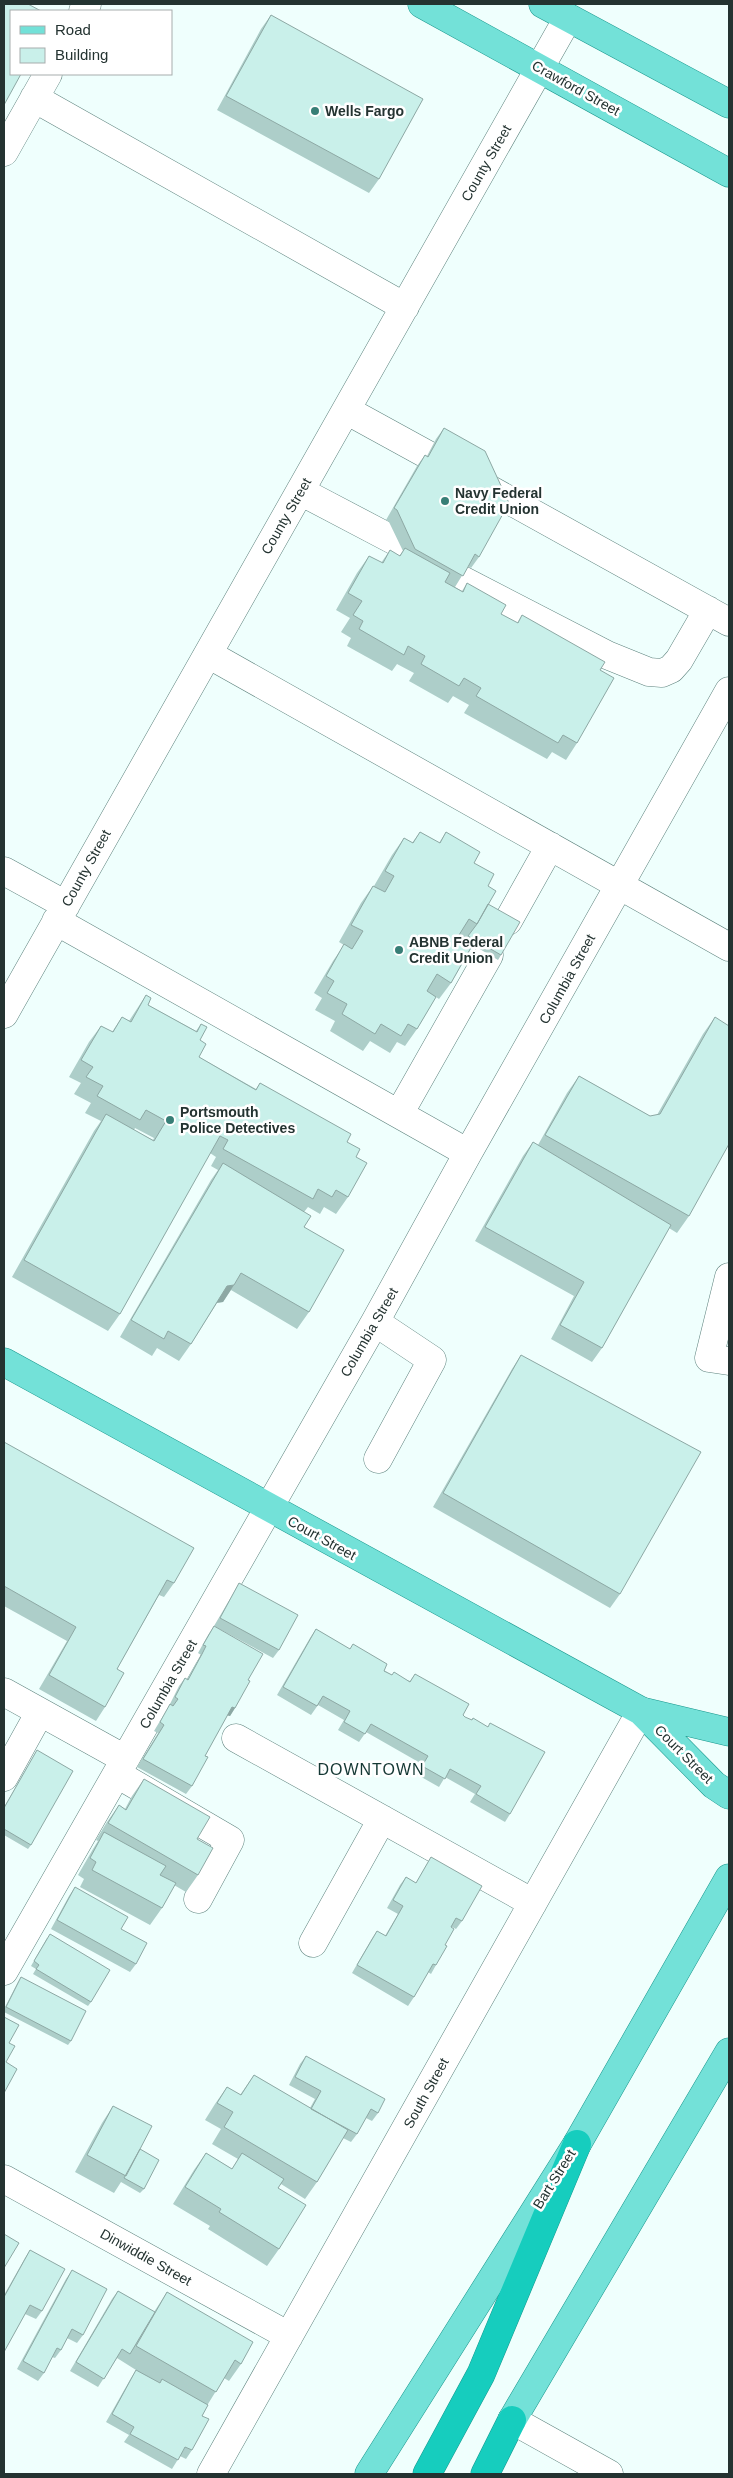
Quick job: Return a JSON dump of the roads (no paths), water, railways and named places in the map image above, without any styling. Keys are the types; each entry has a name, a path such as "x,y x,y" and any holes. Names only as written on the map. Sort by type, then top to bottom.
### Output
{"highway":[{"path":"427,2474 480,2374 577,2144"},
{"path":"485,2474 512,2420"}],"main road":[{"name":"Crawford Street","path":"422,4 729,173"},
{"path":"543,4 729,104"},
{"name":"Court Street","path":"4,1362 268,1509 641,1711 729,1732"},
{"name":"Court Street","path":"641,1711 714,1785 729,1795"},
{"name":"Bart Street","path":"369,2474 577,2144 729,1878"},
{"path":"512,2420 729,2052"}],"street":[{"name":"County Street","path":"4,1014 568,18"},
{"path":"4,152 47,75"},
{"path":"34,98 405,306"},
{"path":"346,410 428,455"},
{"path":"460,579 607,655 649,672 662,673 671,669 718,616 488,488"},
{"path":"300,491 399,543"},
{"path":"208,654 729,947"},
{"name":"Columbia Street","path":"4,1971 376,1322 468,1153 729,691"},
{"path":"508,921 550,846"},
{"path":"4,871 61,913 468,1153"},
{"path":"399,1114 489,955"},
{"path":"719,1359 729,1277"},
{"path":"376,1322 432,1360 378,1459"},
{"path":"4,1692 40,1712 230,1840 198,1899"},
{"name":"South Street","path":"211,2474 641,1711"},
{"path":"4,1777 40,1712"},
{"path":"236,1738 533,1903"},
{"path":"313,1943 382,1818"},
{"name":"Dinwiddie Street","path":"4,2179 289,2336"},
{"path":"512,2420 608,2474"}],"place":[{"name":"Wells Fargo","path":"315,111"},
{"name":"Navy Federal Credit Union","path":"445,501"},
{"name":"ABNB Federal Credit Union","path":"399,950"},
{"name":"Portsmouth Police Detectives","path":"170,1120"}],"district":[{"name":"DOWNTOWN","path":"371,1769"}]}
